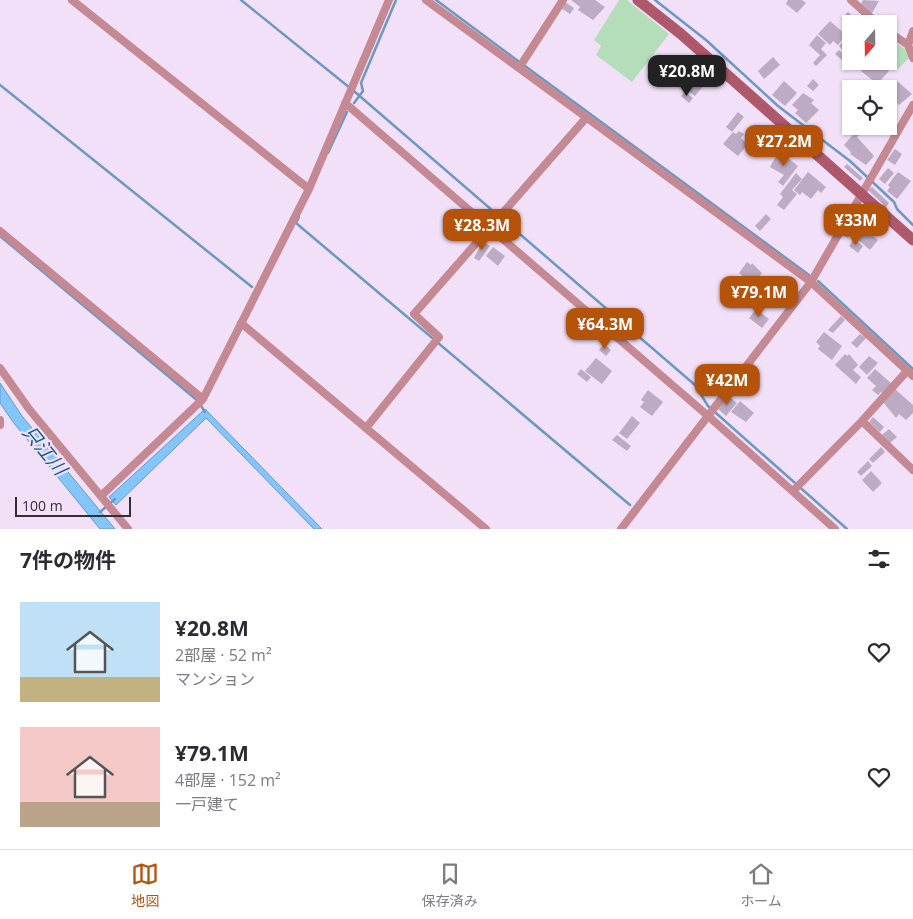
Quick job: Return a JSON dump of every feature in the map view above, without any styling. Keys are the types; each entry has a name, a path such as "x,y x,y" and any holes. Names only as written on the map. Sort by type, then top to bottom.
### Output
{"street":[{"path":"72,0 309,189"},
{"path":"102,495 201,402 309,189 389,0"},
{"path":"426,0 811,282 910,373 794,490"},
{"path":"519,68 563,0"},
{"path":"851,0 868,15"},
{"path":"642,1 913,240"},
{"path":"908,45 913,31"},
{"path":"898,38 908,45 913,58"},
{"path":"345,103 491,228 711,411 835,529"},
{"path":"621,529 811,282 913,106"},
{"path":"366,428 439,337 414,314 586,118"},
{"path":"0,231 201,402"},
{"path":"241,323 486,529"},
{"path":"0,368 29,409 102,495 128,529"},
{"path":"0,420 0,425"},
{"path":"862,422 913,470"}],"green space":[{"path":"619,0 627,0 669,34 632,82 596,55 601,46 594,40"},
{"path":"898,44 905,49 909,58 898,69"}],"water":[{"name":"只江川","path":"0,383 22,416 115,529 100,529 13,422 0,403"},
{"path":"205,409 322,529 314,529 206,418 116,505 109,497"}],"building":[{"path":"571,0 595,0 605,7 593,20 578,10 580,7"},
{"path":"788,0 802,0 806,3 797,13 786,4"},
{"path":"863,0 879,1 872,13 861,4"},
{"path":"565,2 574,8 570,14 561,8"},
{"path":"830,21 842,32 842,40 838,45 833,41 830,45 818,34"},
{"path":"817,35 826,43 821,49 827,55 816,66 813,63 820,55 809,45"},
{"path":"839,50 842,53 842,60 835,54"},
{"path":"773,57 780,65 764,79 758,71"},
{"path":"670,60 678,64 680,61 707,81 695,96 679,84 683,79 669,68 670,66 667,64"},
{"path":"861,71 889,71 881,80 872,80"},
{"path":"813,79 819,85 813,91 807,86"},
{"path":"784,81 797,93 785,106 772,95"},
{"path":"897,81 912,94 899,105 897,103"},
{"path":"685,92 693,98 689,103 681,96"},
{"path":"803,93 814,100 811,103 819,110 806,123 795,113 798,110 792,105"},
{"path":"738,112 744,117 732,132 726,127"},
{"path":"739,131 744,134 741,138 748,144 738,156 723,144 733,132 736,134"},
{"path":"853,135 859,135 857,137 874,156 866,165 850,154 851,152 844,145"},
{"path":"895,149 902,154 895,165 887,160"},
{"path":"779,151 798,166 783,186 778,182 784,175 770,167"},
{"path":"847,164 863,178 860,181 844,167"},
{"path":"888,168 894,173 885,184 879,179"},
{"path":"808,172 826,187 821,193 818,190 811,199 802,192 800,195 794,190"},
{"path":"898,172 911,181 897,199 887,191 890,187 888,185"},
{"path":"796,173 802,179 792,190 797,194 784,210 777,205 783,197 780,194"},
{"path":"872,187 889,203 886,207 868,190"},
{"path":"862,206 866,208 851,232 858,224 864,228 856,239 850,234 848,238 843,235"},
{"path":"766,214 771,219 760,231 755,226"},
{"path":"865,229 878,240 870,250 857,239"},
{"path":"854,239 863,246 858,253 849,246"},
{"path":"483,241 490,246 479,261 474,258"},
{"path":"493,247 505,256 498,266 486,256"},
{"path":"747,262 751,265 752,263 762,273 753,284 739,273"},
{"path":"735,286 747,295 737,307 721,294 726,288 730,292"},
{"path":"756,309 769,319 762,328 749,318"},
{"path":"841,316 845,320 833,333 828,330"},
{"path":"824,332 842,346 832,360 818,349 820,346 816,342"},
{"path":"860,334 866,338 857,348 851,343"},
{"path":"604,344 611,350 606,356 599,350"},
{"path":"845,354 847,356 849,354 858,365 853,370 861,377 856,384 835,365"},
{"path":"869,356 878,363 867,375 859,367"},
{"path":"596,358 612,371 602,384 585,371"},
{"path":"581,369 591,377 587,382 577,374"},
{"path":"875,369 892,384 884,394 881,392 878,395 872,390 876,386 867,378"},
{"path":"895,389 913,405 913,413 906,420 899,414 896,418 883,402"},
{"path":"648,390 663,402 652,416 640,407 644,402 641,400"},
{"path":"728,396 737,403 726,416 718,409"},
{"path":"740,401 754,413 746,422 731,412"},
{"path":"632,416 640,423 627,439 619,433"},
{"path":"873,417 884,427 880,432 869,422"},
{"path":"889,429 897,437 890,443 882,435"},
{"path":"617,435 631,446 627,451 612,440"},
{"path":"881,447 885,452 873,463 869,459"},
{"path":"868,461 872,466 861,476 857,472"},
{"path":"871,471 882,483 873,492 862,480"}],"waterway":[{"path":"241,0 355,92 695,385 708,406 847,529"},
{"path":"354,103 363,91 361,83 396,0"},
{"path":"436,0 518,61"},
{"path":"655,0 706,40 778,106 850,161 894,202 897,209 913,225"},
{"path":"525,66 809,275"},
{"path":"0,85 252,287"},
{"path":"328,153 347,112"},
{"path":"299,217 296,223 630,505"},
{"path":"0,236 198,401 205,412"},
{"path":"818,281 913,369"},
{"path":"100,512 115,499"}]}
